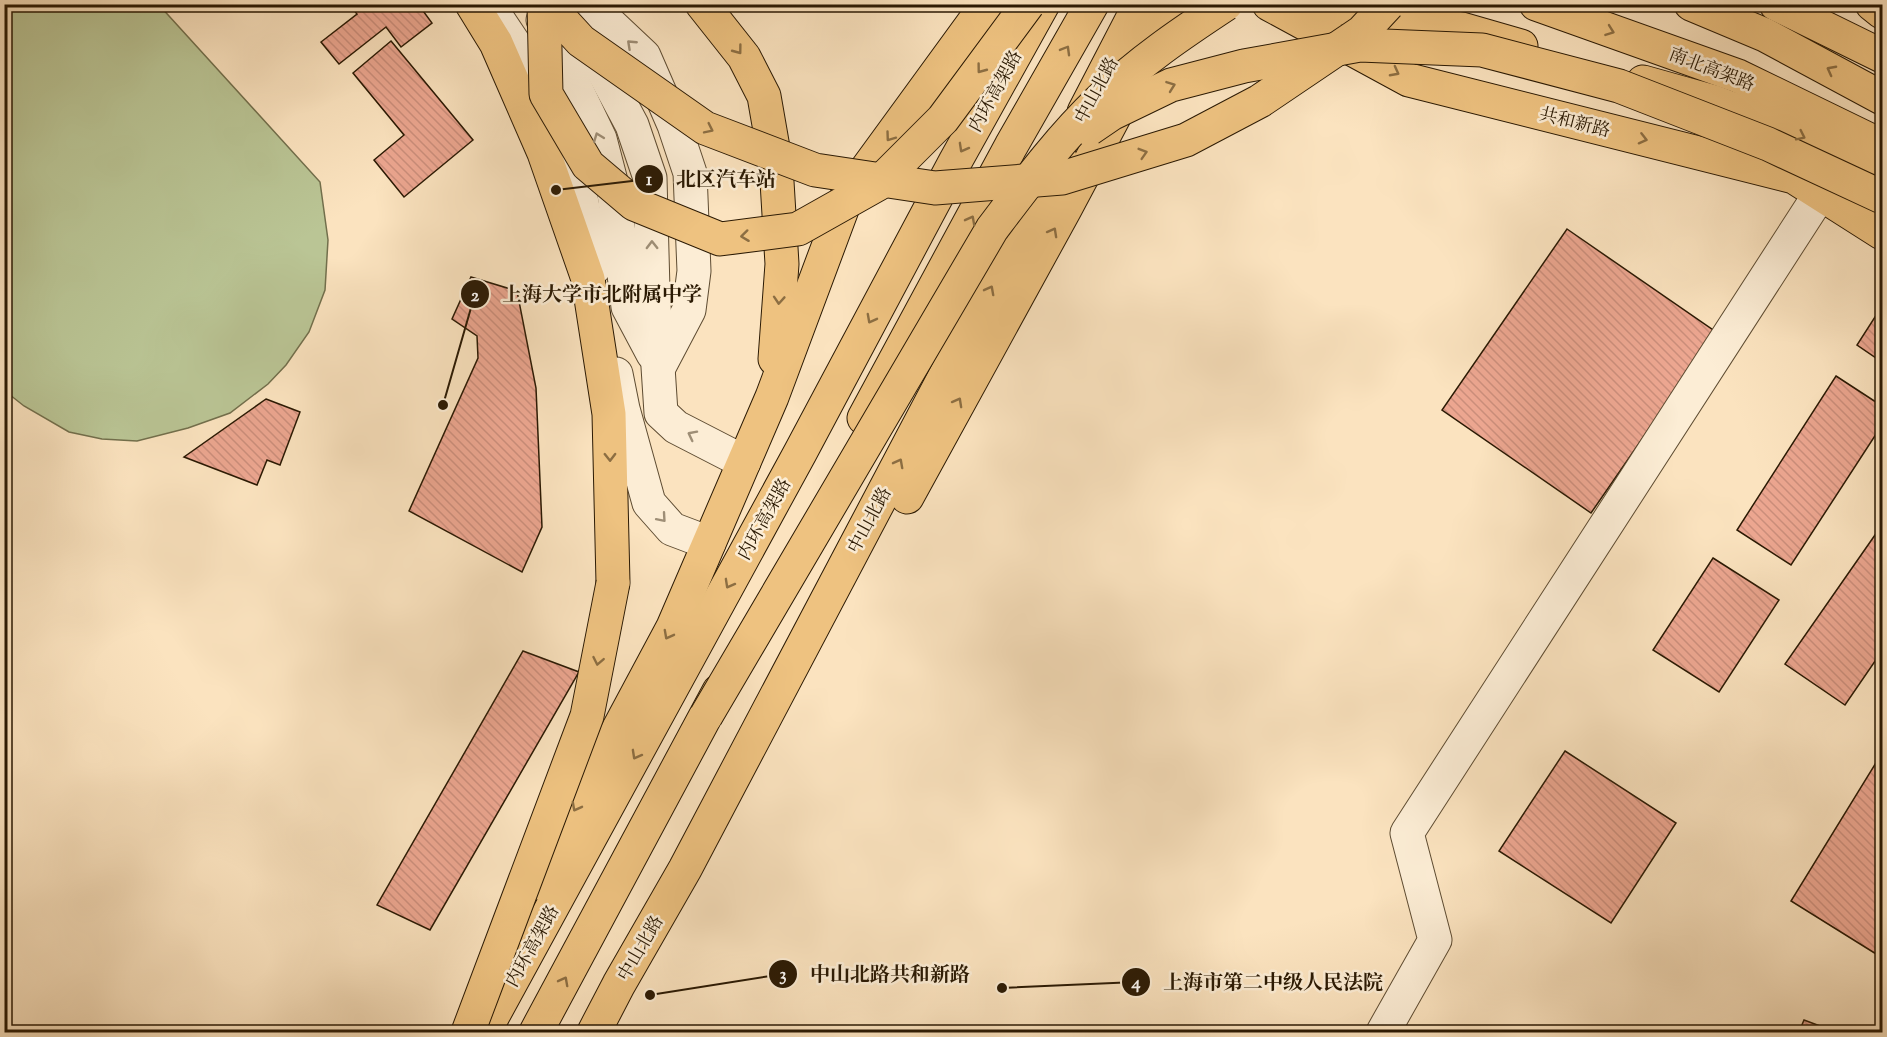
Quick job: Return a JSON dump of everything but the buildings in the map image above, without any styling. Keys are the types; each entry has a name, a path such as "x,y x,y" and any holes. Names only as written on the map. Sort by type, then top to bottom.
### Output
{"main road":[{"path":"468,1032 587,716 613,583 609,414 588,279 544,153 496,44 472,4"},
{"path":"545,4 546,94 588,165 634,204 720,239 798,229 878,184 943,119 1028,4"},
{"path":"545,4 581,41 705,128 815,170 935,188 1062,178 1186,140 1260,101 1362,32 1388,4"},
{"path":"702,4 744,57 764,96 776,165 782,264 772,397"},
{"path":"456,1032 673,627 772,397 847,196 987,4"},
{"name":"内环高架路","path":"484,1032 800,453 955,162 1043,4"},
{"path":"536,1032 854,436 1011,146 1092,4"},
{"name":"中山北路","path":"594,1032 685,869 1140,4"},
{"path":"685,869 749,782 1065,209 1174,4"},
{"path":"706,716 992,229 1048,157 1101,98 1169,40 1226,4"},
{"name":"共和新路","path":"1269,4 1409,80 1807,186 1882,233"},
{"path":"1320,4 1462,29 1714,102 1796,133 1882,178"},
{"name":"南北高架路","path":"1536,4 1738,76 1882,146"},
{"path":"1691,4 1765,35 1882,98"},
{"path":"1776,4 1882,56"},
{"path":"1872,4 1882,12"},
{"path":"1048,157 1111,114 1171,85 1244,66 1360,45 1482,50 1619,86 1768,144 1882,197"},
{"path":"1714,102 1807,186"}],"lane":[{"path":"488,4 515,45 577,178 624,409 649,503 672,530 709,543"},
{"path":"536,4 600,139 614,193 628,307 659,367"},
{"path":"565,4 575,17 632,125 650,178 653,290 661,413 676,427 744,462"},
{"path":"571,4 610,24 644,56 674,125 690,172 694,271 689,310 659,367"},
{"path":"1383,1032 1435,940 1407,833 1807,186"}],"green space":[{"path":"4,5 159,5 320,182 328,240 325,290 309,332 286,365 268,384 230,413 188,428 137,441 102,439 69,432 24,406 5,391"}],"place":[{"name":"北区汽车站","path":"556,190"},
{"name":"上海大学市北附属中学","path":"443,405"},
{"name":"上海市第二中级人民法院","path":"1002,988"},
{"name":"中山北路共和新路","path":"650,995"}]}
